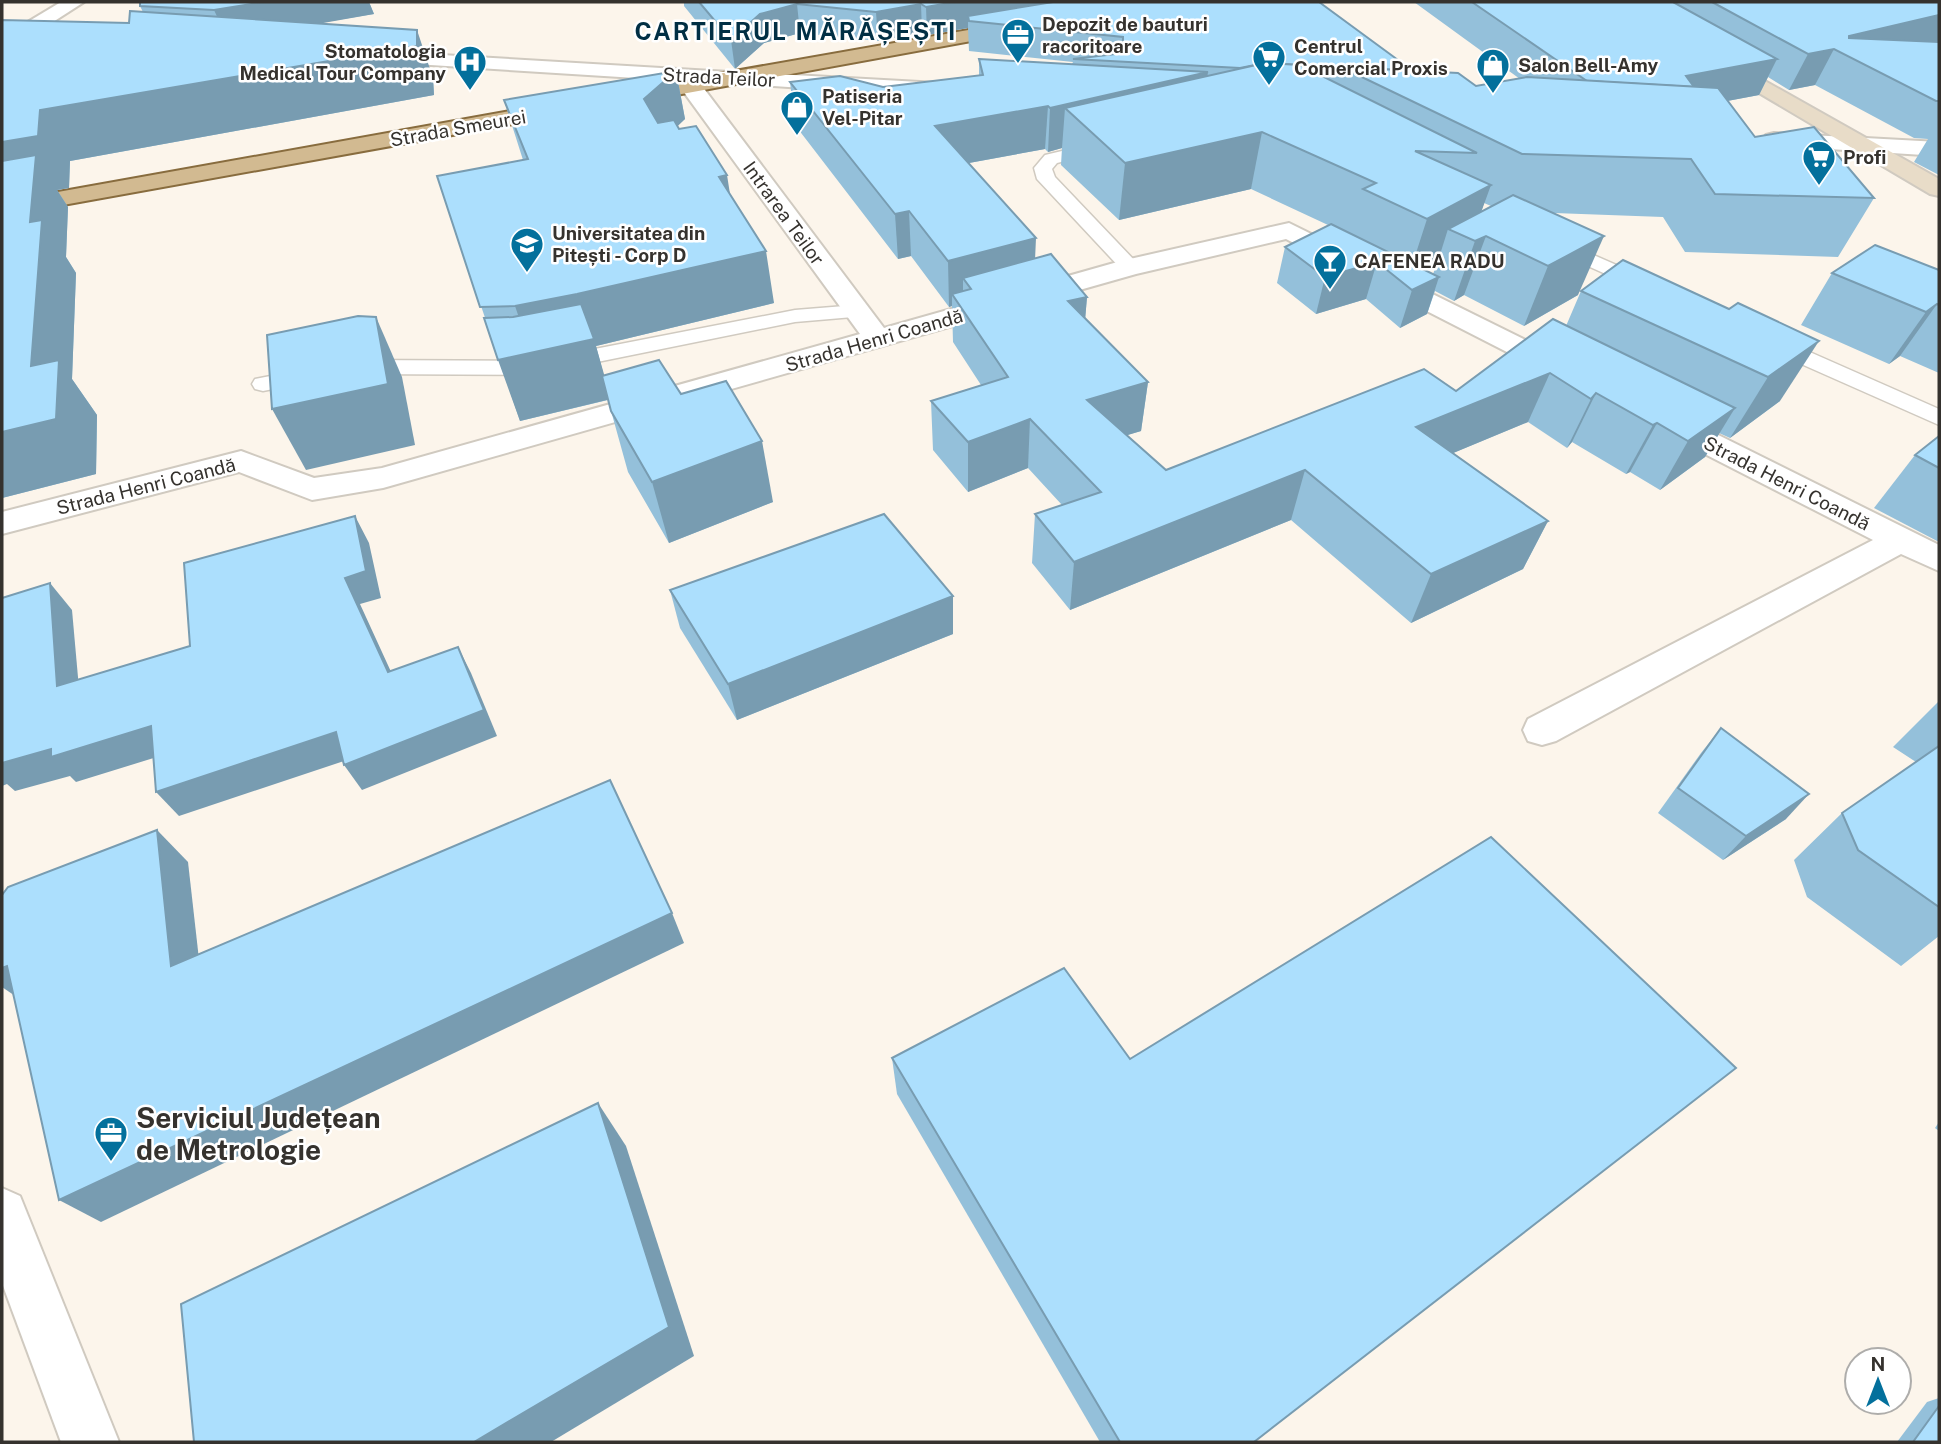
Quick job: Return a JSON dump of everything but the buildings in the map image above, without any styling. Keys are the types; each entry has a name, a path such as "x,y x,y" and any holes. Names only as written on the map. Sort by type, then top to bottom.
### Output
{"main road":[{"path":"610,101 1042,23"},
{"path":"1696,47 1939,189"},
{"name":"Strada Smeurei","path":"2,209 583,105"}],"street":[{"path":"10,37 75,2"},
{"path":"10,37 59,38"},
{"name":"Strada Teilor","path":"350,55 961,92"},
{"name":"Intrarea Teilor","path":"691,86 878,339"},
{"path":"1750,139 1939,149"},
{"name":"Strada Henri Coandă","path":"2,523 241,461 312,489 383,478 1130,267 1289,231 1417,284 1591,384"},
{"name":"Strada Henri Coandă","path":"1640,409 1939,559"},
{"path":"1542,730 1900,540"},
{"path":"2,1214 90,1442"}],"lane":[{"path":"1113,144 1051,159 1043,169 1046,179 1130,267"},
{"path":"1541,239 1661,292"},
{"path":"263,384 360,366 450,370 533,369 795,316 857,311"},
{"path":"1750,332 1939,418"}],"place":[{"name":"Depozit de bauturi racoritoare","path":"1018,65"},
{"name":"Centrul Comercial Proxis","path":"1269,87"},
{"name":"Stomatologia Medical Tour Company","path":"470,92"},
{"name":"Salon Bell-Amy","path":"1493,95"},
{"name":"Patiseria Vel-Pitar","path":"797,137"},
{"name":"Profi","path":"1819,187"},
{"name":"Universitatea din Pitești - Corp D","path":"527,274"},
{"name":"CAFENEA RADU","path":"1330,291"},
{"name":"Serviciul Județean de Metrologie","path":"111,1163"}],"district":[{"name":"CARTIERUL MĂRĂȘEȘTI","path":"796,31"}]}
